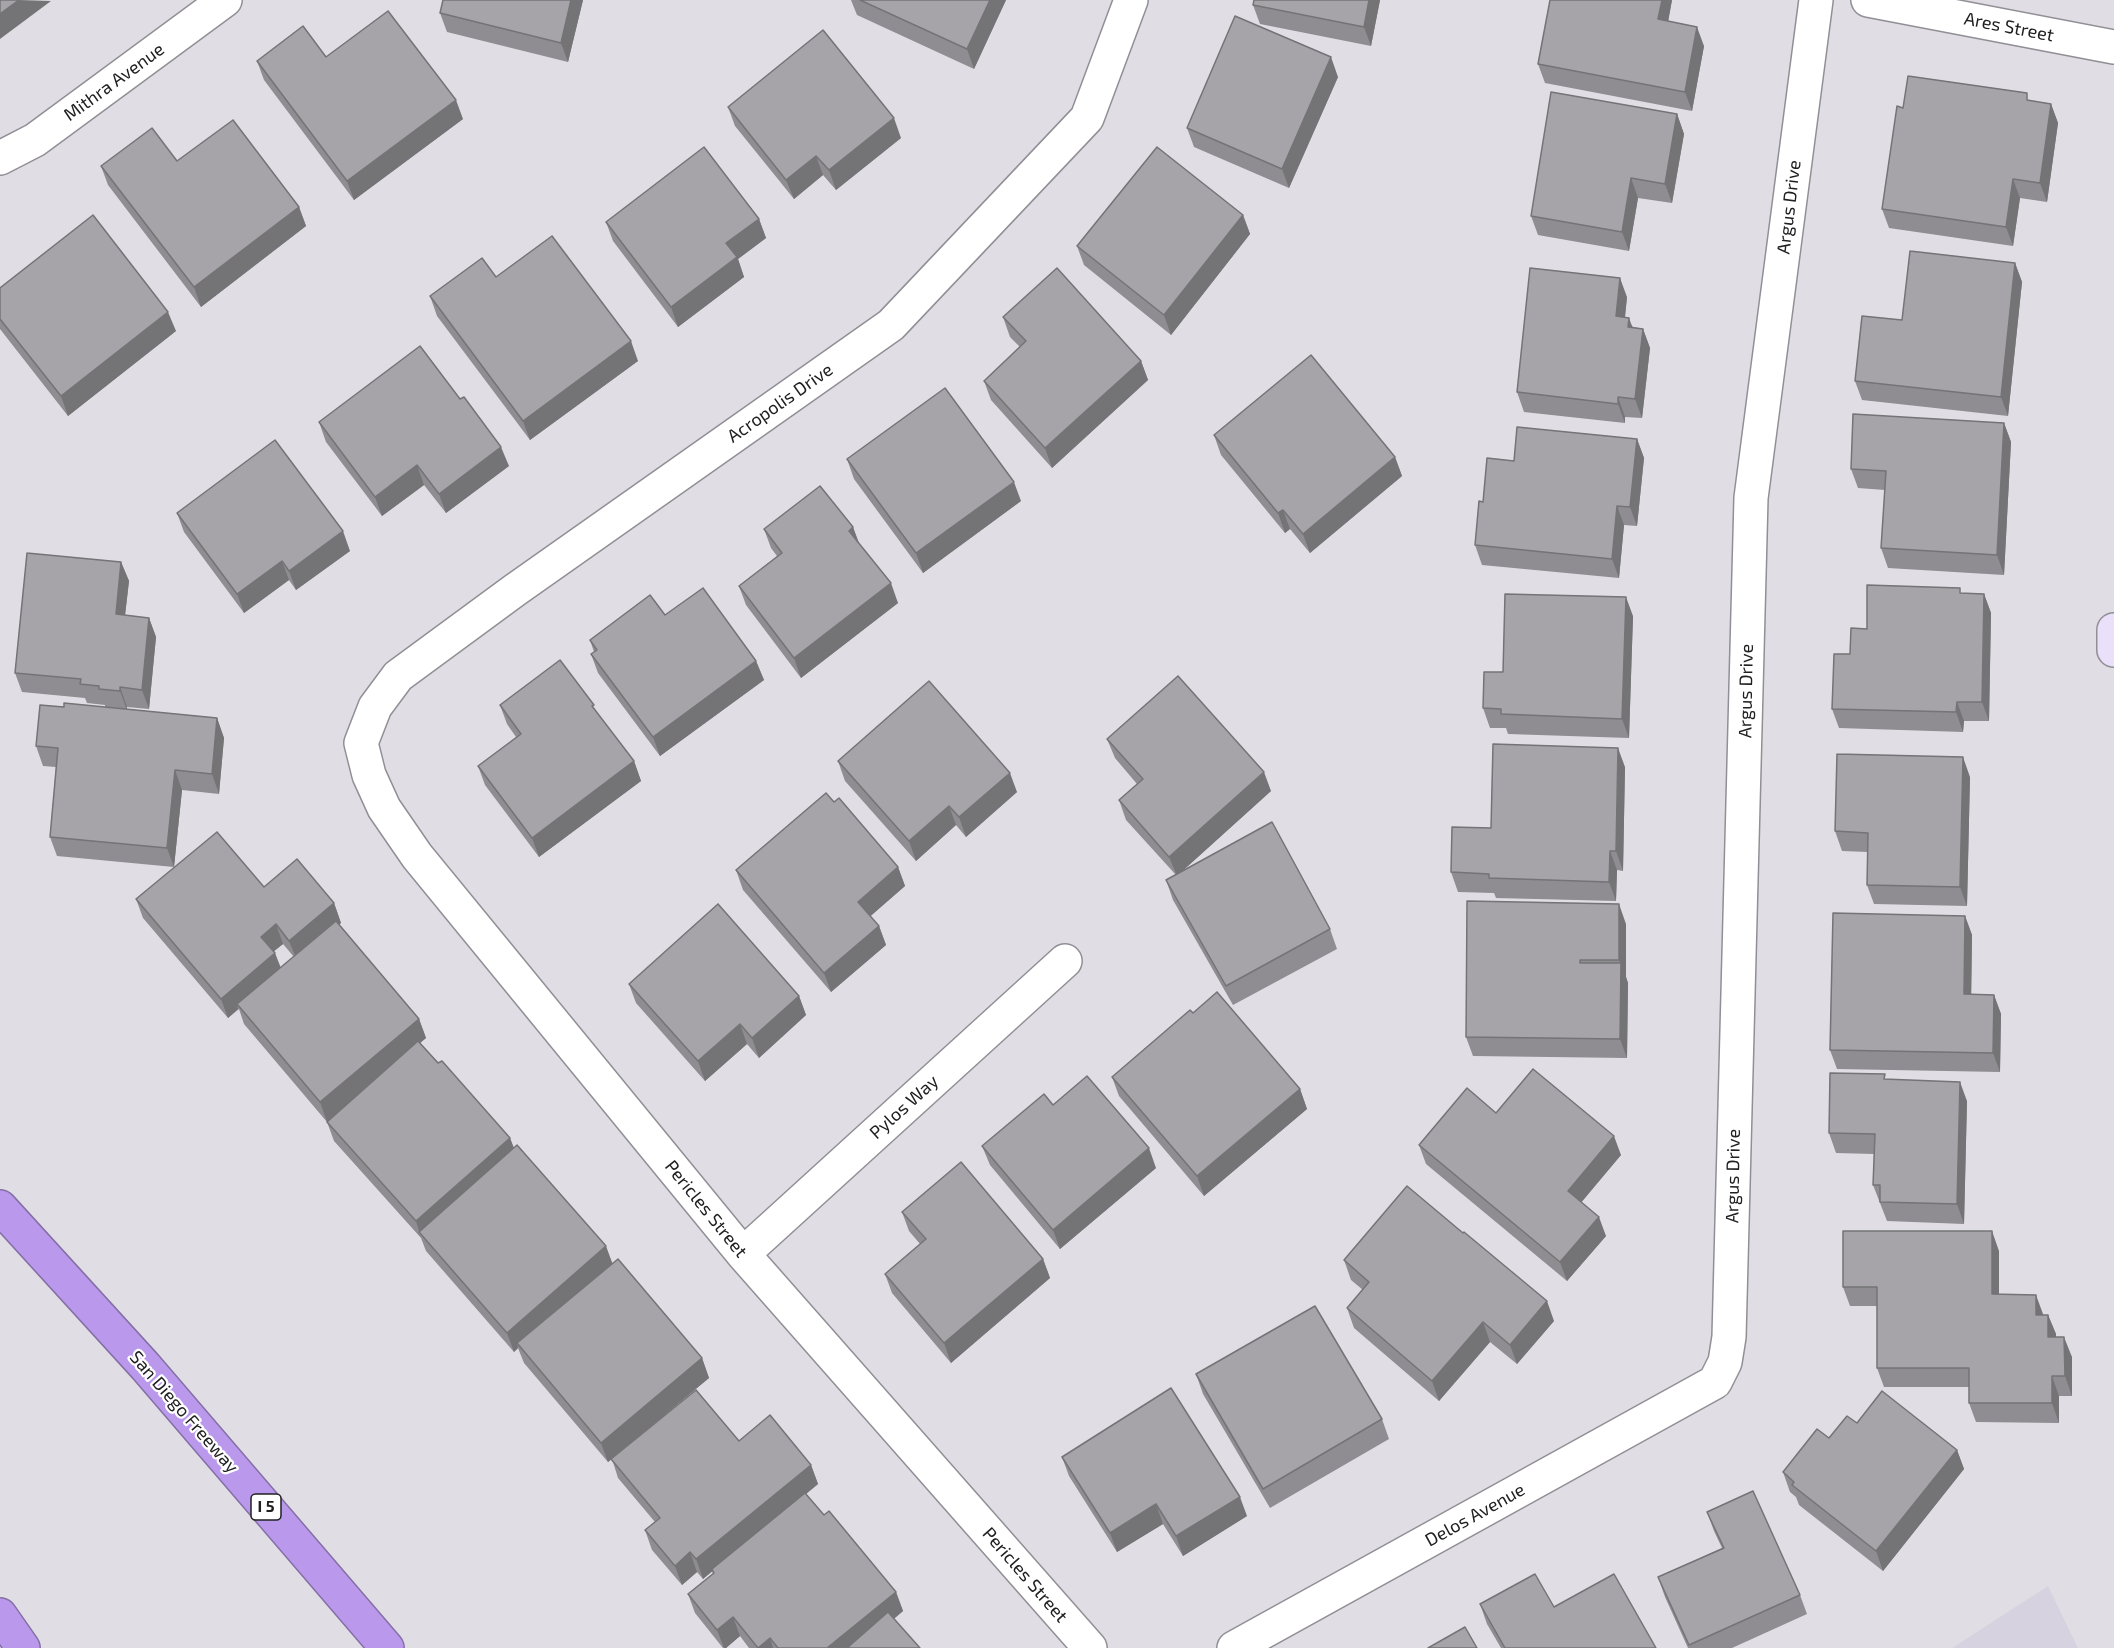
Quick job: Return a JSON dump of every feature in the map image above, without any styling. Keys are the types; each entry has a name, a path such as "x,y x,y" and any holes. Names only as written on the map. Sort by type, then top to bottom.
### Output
{"highway":[{"name":"San Diego Freeway","path":"0,1207 145,1366 387,1648"},
{"path":"0,1616 23,1648"}],"main road":[{"path":"2114,630 2114,650"}],"street":[{"name":"Mithra Avenue","path":"0,158 35,140 225,0"},
{"name":"Acropolis Drive","path":"361,743 375,707 398,676 515,590 891,325 1087,118 1131,0"},
{"name":"Argus Drive","path":"1715,1382 1725,1362 1729,1337 1751,498 1816,0"},
{"name":"Ares Street","path":"1868,0 2114,47"},
{"name":"Pericles Street","path":"361,743 369,775 384,808 417,856 743,1254 1090,1648"},
{"name":"Pylos Way","path":"743,1254 1065,961"},
{"name":"Delos Avenue","path":"1234,1648 1715,1382"}],"shaded area":[{"path":"2048,1586 2078,1648 1952,1648"}],"building":[{"path":"0,0 19,0 0,14"},
{"path":"443,0 571,0 561,43 440,13"},
{"path":"860,0 990,0 967,49"},
{"path":"1254,0 1369,0 1364,27 1253,5"},
{"path":"1550,0 1662,0 1658,19 1697,27 1685,92 1538,64"},
{"path":"388,11 456,100 347,181 257,61 303,26 326,57"},
{"path":"1235,16 1331,57 1282,169 1187,128"},
{"path":"823,30 894,118 829,170 816,156 786,180 728,107"},
{"path":"1908,76 2027,93 2027,100 2051,104 2040,183 2013,179 2006,227 1882,209 1897,106 1903,108"},
{"path":"1551,92 1677,114 1665,184 1631,178 1622,232 1531,216"},
{"path":"233,120 299,207 194,287 101,166 152,128 177,161"},
{"path":"704,147 759,219 726,243 737,257 671,307 606,222"},
{"path":"1157,147 1243,215 1164,315 1077,246"},
{"path":"93,215 168,312 61,396 0,319 0,288"},
{"path":"552,236 631,341 523,421 430,296 482,258 496,277"},
{"path":"1910,251 2015,263 2001,397 1855,381 1862,316 1902,320"},
{"path":"1057,268 1141,361 1045,448 984,381 1026,341 1003,317"},
{"path":"1530,268 1620,278 1616,316 1629,318 1628,327 1643,329 1635,399 1618,397 1618,404 1517,392"},
{"path":"420,346 460,399 464,397 501,447 439,494 417,465 375,497 319,422"},
{"path":"1311,355 1395,457 1303,534 1283,510 1278,513 1214,435"},
{"path":"945,388 1014,482 916,553 847,459"},
{"path":"1853,414 2004,423 1997,555 1881,548 1886,471 1851,469"},
{"path":"1517,427 1637,439 1630,507 1617,506 1612,559 1475,545 1479,501 1483,502 1487,458 1514,461"},
{"path":"275,440 343,531 289,571 282,561 237,594 177,513"},
{"path":"820,486 853,527 849,531 891,583 794,658 739,586 782,553 764,529"},
{"path":"27,553 121,562 116,614 149,618 142,690 120,687 120,691 99,689 99,686 80,684 81,679 15,673"},
{"path":"1867,585 1960,588 1960,593 1984,594 1982,702 1957,702 1956,712 1832,709 1834,654 1850,654 1851,628 1867,629"},
{"path":"703,588 756,661 653,737 591,654 597,650 590,640 650,595 665,615"},
{"path":"1505,594 1626,597 1622,719 1501,714 1501,709 1483,708 1484,672 1503,672"},
{"path":"560,660 634,761 532,838 478,766 521,734 500,705"},
{"path":"1178,676 1264,772 1169,857 1119,800 1143,779 1107,739"},
{"path":"929,681 1010,773 959,817 949,806 909,841 838,761"},
{"path":"64,703 217,718 212,774 175,770 167,848 50,837 58,748 36,746 40,705 64,707"},
{"path":"1493,744 1618,748 1616,851 1610,851 1609,882 1489,878 1489,874 1451,872 1452,827 1491,828"},
{"path":"1837,754 1963,757 1960,887 1867,885 1868,833 1835,831"},
{"path":"826,793 834,802 839,798 898,867 858,902 879,926 824,973 736,870"},
{"path":"1272,822 1330,929 1226,986 1166,880"},
{"path":"217,832 264,887 297,859 334,903 289,941 276,924 261,937 275,953 221,999 136,899"},
{"path":"1467,901 1619,904 1619,960 1580,960 1580,963 1621,963 1620,1039 1466,1037"},
{"path":"718,904 799,996 752,1038 740,1024 698,1061 629,984"},
{"path":"1833,913 1965,916 1964,994 1994,995 1993,1053 1830,1050"},
{"path":"336,921 419,1019 320,1102 237,1004"},
{"path":"1217,992 1300,1089 1197,1176 1112,1077 1190,1010 1193,1013"},
{"path":"418,1041 438,1063 442,1061 510,1138 416,1221 327,1122"},
{"path":"1533,1069 1614,1136 1568,1191 1599,1217 1560,1262 1419,1145 1467,1088 1496,1113"},
{"path":"1830,1073 1885,1074 1884,1079 1960,1082 1957,1204 1880,1202 1880,1185 1873,1185 1875,1134 1829,1133"},
{"path":"1087,1076 1149,1148 1053,1230 982,1146 1044,1094 1053,1105"},
{"path":"517,1145 606,1246 507,1333 419,1232"},
{"path":"961,1162 1043,1259 944,1343 885,1274 926,1239 902,1212"},
{"path":"1407,1186 1547,1301 1510,1345 1483,1322 1432,1381 1347,1308 1369,1282 1344,1260"},
{"path":"1843,1231 1992,1231 1992,1294 2036,1295 2036,1315 2048,1315 2048,1337 2064,1337 2065,1376 2052,1376 2052,1403 1969,1403 1969,1368 1877,1368 1877,1287 1843,1287"},
{"path":"618,1259 702,1358 601,1443 517,1343"},
{"path":"1315,1306 1382,1419 1263,1489 1196,1374"},
{"path":"1171,1388 1240,1497 1176,1536 1156,1504 1110,1533 1062,1457"},
{"path":"696,1390 739,1441 770,1415 811,1465 696,1559 690,1552 675,1566 645,1530 660,1518 611,1459"},
{"path":"1882,1391 1957,1450 1876,1551 1792,1485 1794,1482 1783,1472 1817,1429 1829,1438 1847,1416 1857,1423"},
{"path":"1753,1491 1800,1595 1689,1645 1658,1577 1724,1548 1707,1512"},
{"path":"805,1493 824,1515 829,1511 896,1592 827,1648 778,1648 770,1638 758,1648 733,1617 717,1630 688,1594 714,1573 712,1569"},
{"path":"1535,1574 1554,1607 1614,1574 1656,1648 1505,1648 1480,1604"},
{"path":"888,1612 920,1648 847,1648"},
{"path":"1465,1627 1477,1648 1428,1648"}]}
